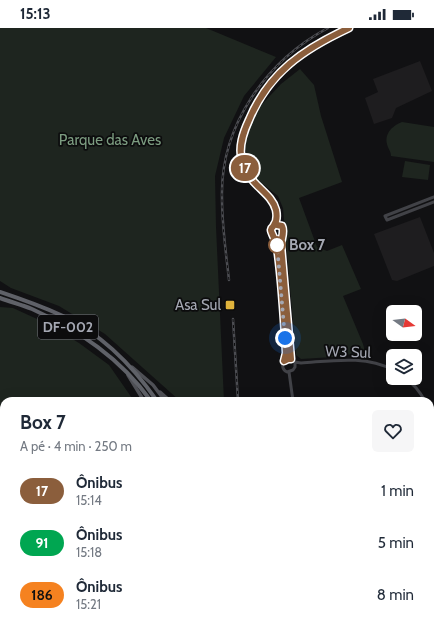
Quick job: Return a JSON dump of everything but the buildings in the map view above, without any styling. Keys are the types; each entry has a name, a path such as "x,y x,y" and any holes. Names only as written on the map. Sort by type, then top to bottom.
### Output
{"highway":[{"name":"DF-002","path":"1,292 63,316 83,328 124,360 142,380 154,397"},
{"name":"DF-002","path":"1,299 30,309 59,322 80,334 96,345 125,371 148,397"}],"main road":[{"path":"124,360 166,397"},
{"path":"125,371 141,397"},
{"path":"153,385 162,397"}],"street":[{"path":"289,372 285,371 283,367 286,353 282,294 277,246 271,229 274,225 276,210 270,199 254,182 244,167 241,146 243,133 255,106 273,81 287,66 314,46 349,28"},
{"path":"434,197 385,216 387,220 434,202"},
{"path":"392,213 394,218"},
{"path":"276,217 283,228 281,245 291,359 295,362 295,367 289,372"},
{"path":"274,225 280,225"},
{"path":"274,236 279,237 283,234"},
{"path":"284,361 291,359"},
{"name":"W3 Sul","path":"295,362 302,363 355,360 386,367"},
{"name":"W3 Sul","path":"295,367 302,363"},
{"path":"289,372 292,397"},
{"path":"414,385 423,397"}],"shaded area":[{"path":"420,61 432,91 396,108 392,118 374,124 365,98 378,92 373,79"},
{"path":"420,217 434,253 434,266 397,281 392,280 374,234"}],"green space":[{"name":"Parque das Aves","path":"0,28 206,28 276,57 244,96 224,138 215,176 224,397 176,397 105,334 59,306 11,288 0,281"},
{"path":"300,69 314,85 321,116 342,182 299,198 317,247 327,251 342,245 361,289 343,296 365,352 333,357 301,359 296,355 283,208 278,196 259,181 247,166 245,142 254,113 281,84"},
{"path":"402,122 434,127 434,162 391,156 386,140 388,133 395,125"},
{"path":"405,161 430,165 428,180 402,177"},
{"path":"0,307 13,308 48,324 79,343 109,365 131,397 0,397"}],"railway":[{"path":"229,280 224,239 222,198 223,171 229,146 238,121 251,98 267,77 285,58 328,28"},
{"path":"233,319 238,397"}],"bus line":[{"name":"17","path":"277,225 282,226 284,231 281,245 284,294 291,359 284,361 286,353 281,282 277,246 271,232 276,217 276,210 270,199 249,176 244,167 241,153 243,133 255,106 273,81 287,66 314,46 349,28"}],"place":[{"name":"Box 7","path":"277,245"},
{"name":"Asa Sul","path":"230,305"}],"route":[{"path":"277,245 285,338"}]}
